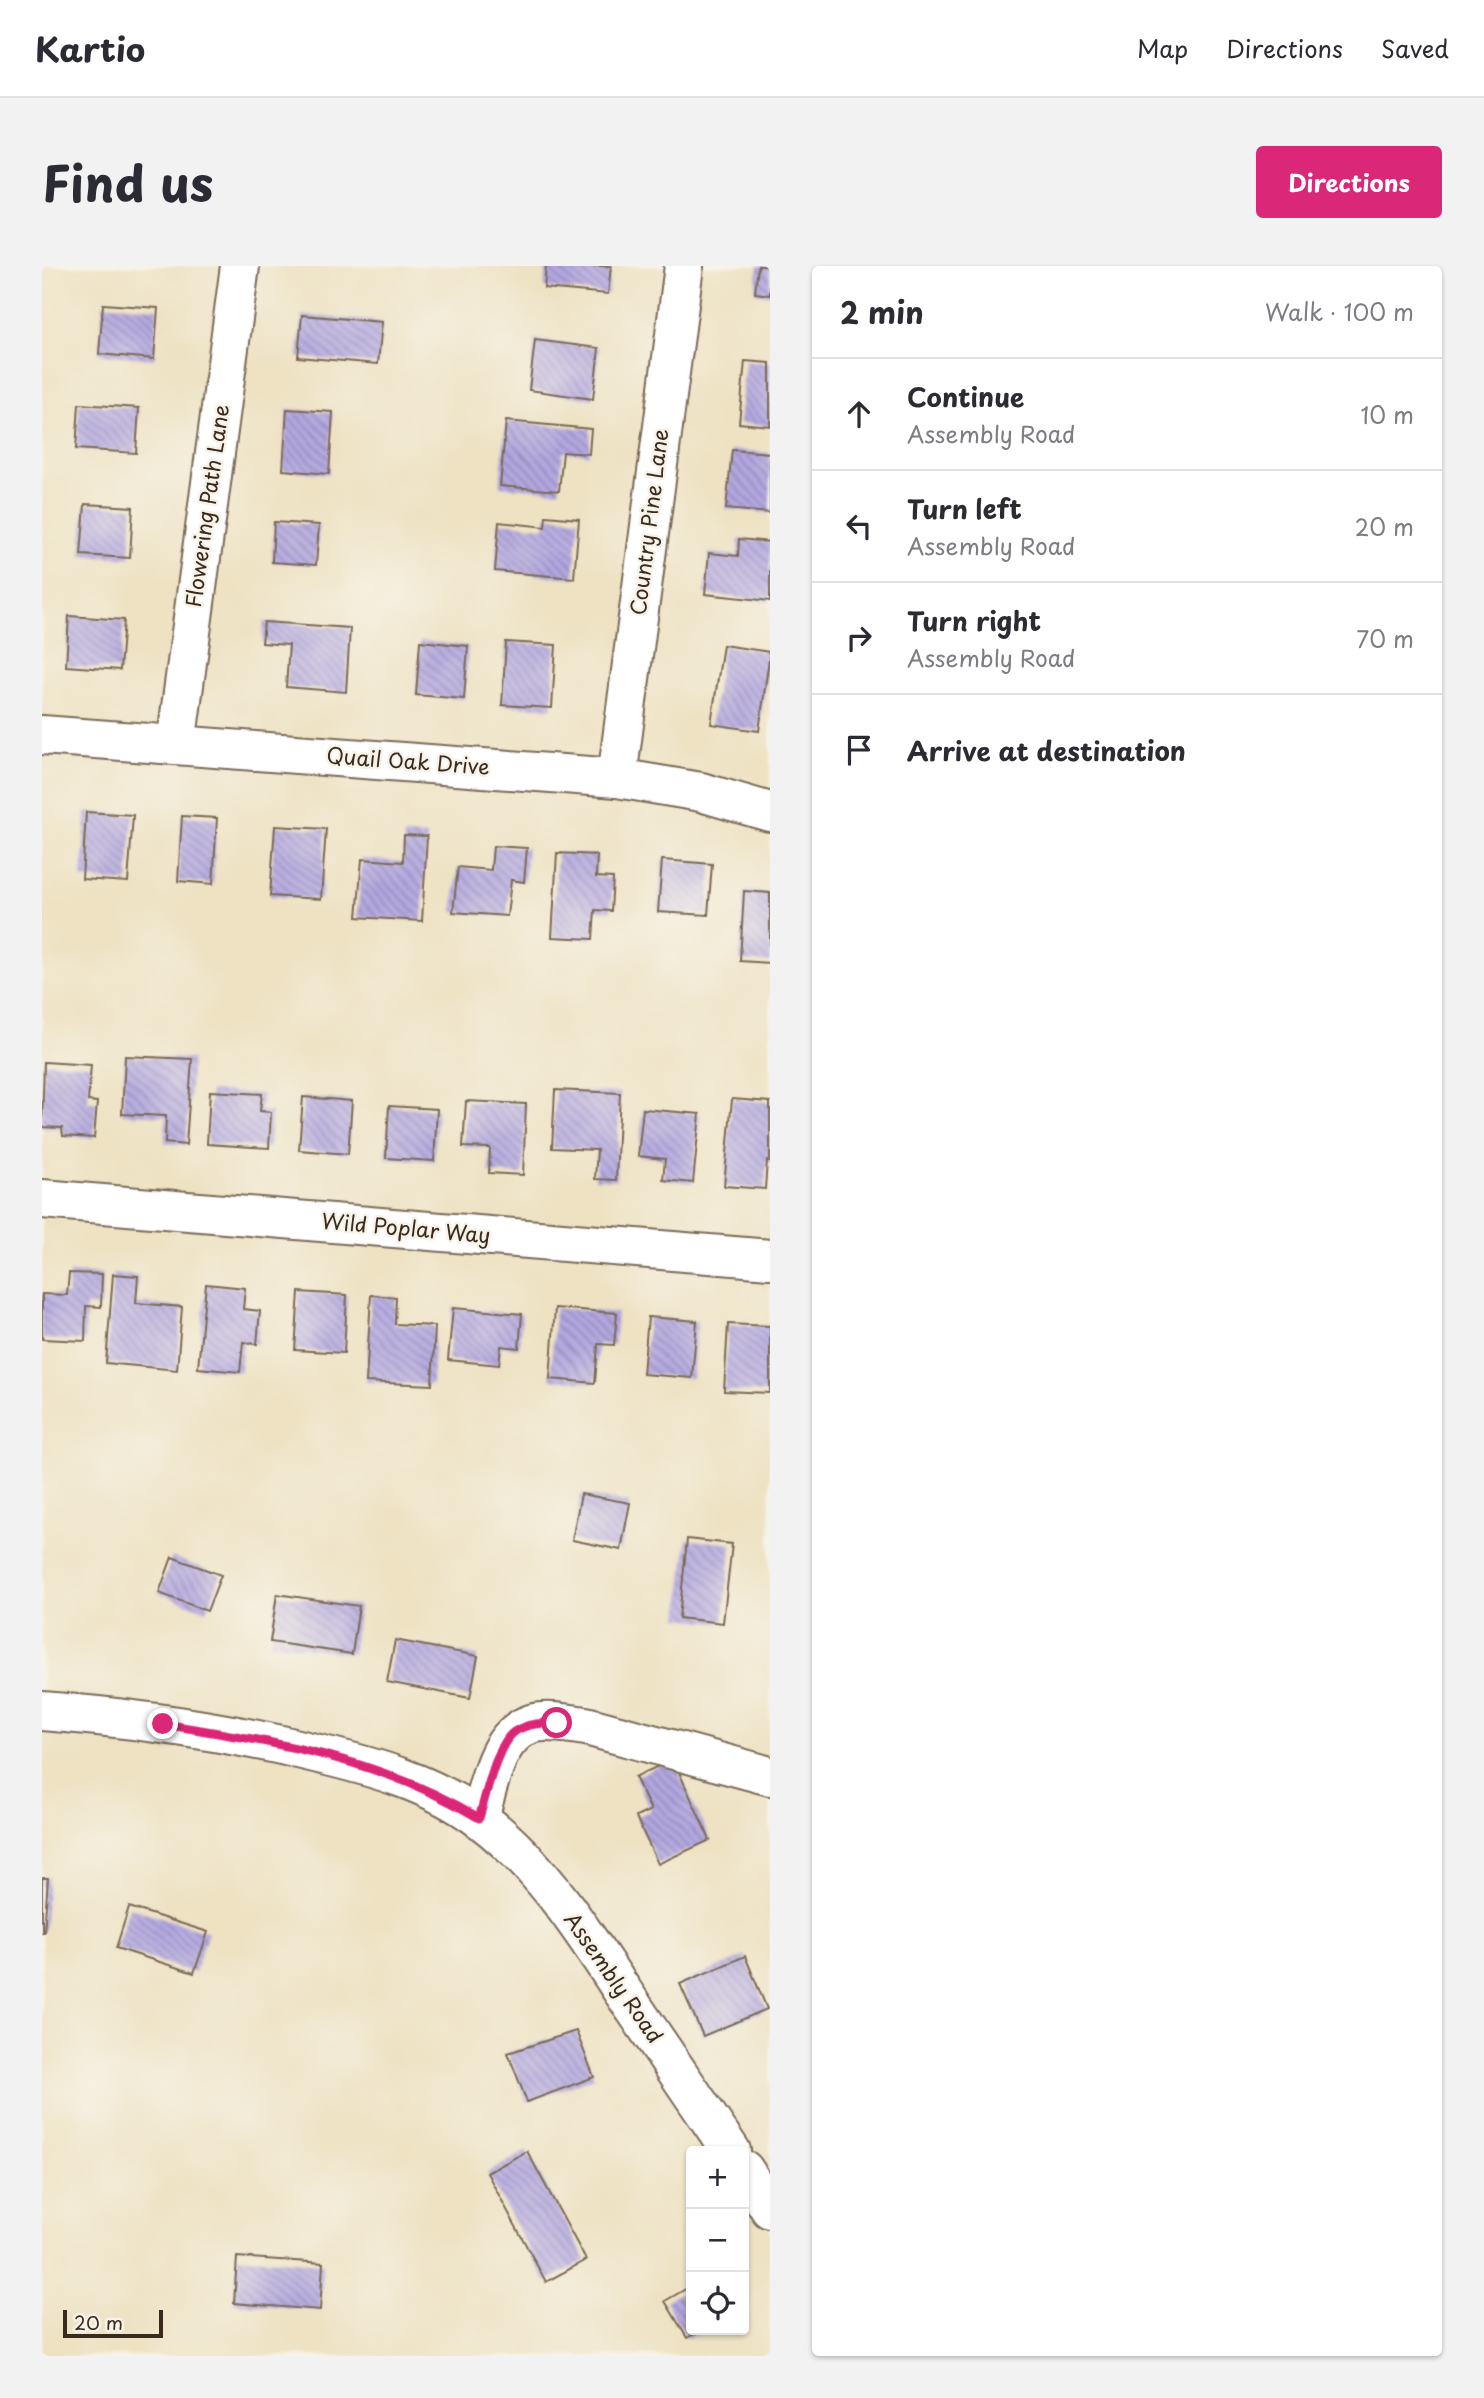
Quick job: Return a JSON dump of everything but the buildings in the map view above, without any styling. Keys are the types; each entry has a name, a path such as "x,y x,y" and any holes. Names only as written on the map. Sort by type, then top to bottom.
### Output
{"street":[{"name":"Flowering Path Lane","path":"176,745 240,266"},
{"name":"Country Pine Lane","path":"617,778 684,266"},
{"name":"Quail Oak Drive","path":"42,735 617,778 701,792 770,811"},
{"name":"Wild Poplar Way","path":"42,1199 770,1259"},
{"name":"Assembly Road","path":"42,1711 163,1724 331,1756 420,1786 479,1818 513,1847 554,1893 728,2146"},
{"path":"479,1818 502,1749 513,1732 532,1724 586,1726 770,1776"},
{"path":"749,2178 770,2209"}],"route":[{"path":"163,1724 343,1759 420,1786 479,1818 502,1749 513,1732 532,1724 557,1723"}]}
